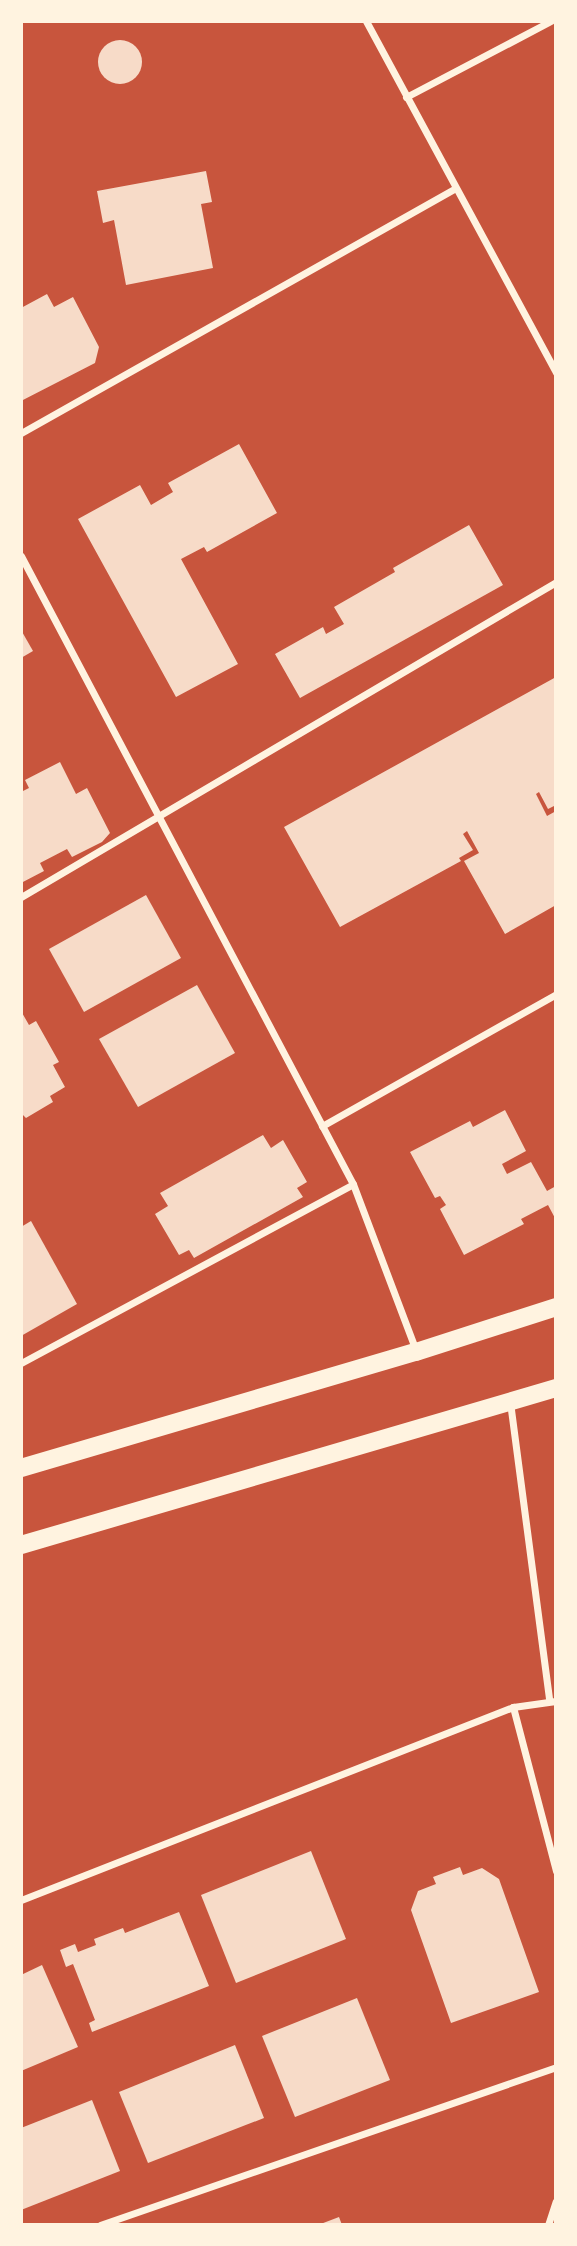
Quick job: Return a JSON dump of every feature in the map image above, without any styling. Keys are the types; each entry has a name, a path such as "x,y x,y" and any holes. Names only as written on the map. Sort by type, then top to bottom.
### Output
{"main road":[{"path":"21,1468 416,1352 556,1307"},
{"path":"21,1545 556,1388"}],"street":[{"path":"366,21 454,189 556,373"},
{"path":"406,97 551,21"},
{"path":"21,433 454,189"},
{"path":"21,556 157,818 353,1184 416,1352"},
{"path":"21,897 556,582"},
{"path":"322,1126 556,994"},
{"path":"21,1363 353,1184"},
{"path":"21,1900 513,1707 553,1700 510,1402"},
{"path":"513,1707 556,1871"},
{"path":"100,2225 556,2067"},
{"path":"548,2225 556,2201"}],"building":[{"path":"120,40 136,46 142,62 136,78 120,84 104,78 98,62 104,46"},
{"path":"206,171 212,202 201,204 213,268 126,285 114,220 103,223 97,191"},
{"path":"47,294 54,307 73,297 99,347 95,363 21,401 21,308"},
{"path":"239,444 277,513 207,552 204,547 181,559 238,664 176,697 78,519 140,485 151,505 173,492 168,483"},
{"path":"469,525 503,585 300,698 275,654 323,627 326,634 344,624 334,607 395,572 393,568"},
{"path":"21,630 33,651 21,658"},
{"path":"556,677 556,805 548,809 539,792 536,794 547,816 556,811 556,905 505,934 464,861 479,853 467,831 463,834 473,850 459,858 461,861 340,927 284,827"},
{"path":"60,762 76,794 87,788 110,833 102,842 72,857 67,849 40,863 44,871 21,883 21,792 29,788 25,780"},
{"path":"146,895 181,958 84,1012 49,949"},
{"path":"197,985 235,1053 138,1107 99,1039"},
{"path":"21,1011 29,1025 36,1021 59,1062 53,1065 65,1087 50,1096 53,1102 26,1118 21,1113"},
{"path":"505,1110 526,1151 502,1164 507,1174 531,1162 547,1191 556,1186 556,1220 548,1205 521,1219 524,1224 464,1255 440,1209 446,1205 440,1196 435,1198 410,1152 470,1121 473,1127"},
{"path":"263,1135 271,1148 283,1140 307,1182 297,1188 303,1197 194,1258 189,1250 179,1255 155,1214 168,1206 160,1193"},
{"path":"31,1221 77,1304 21,1336 21,1227"},
{"path":"311,1851 346,1939 236,1983 201,1895"},
{"path":"460,1867 463,1875 482,1868 499,1879 539,1992 451,2023 411,1910 418,1891 436,1884 433,1877"},
{"path":"179,1912 209,1986 92,2032 89,2023 95,2020 73,1964 66,1967 60,1950 75,1944 78,1952 96,1945 94,1939 123,1928 125,1933"},
{"path":"42,1965 78,2047 21,2071 21,1975"},
{"path":"357,1998 390,2080 295,2117 262,2036"},
{"path":"235,2045 264,2118 148,2163 119,2092"},
{"path":"92,2100 120,2171 21,2210 21,2128"},
{"path":"339,2217 342,2225 318,2225"}]}
